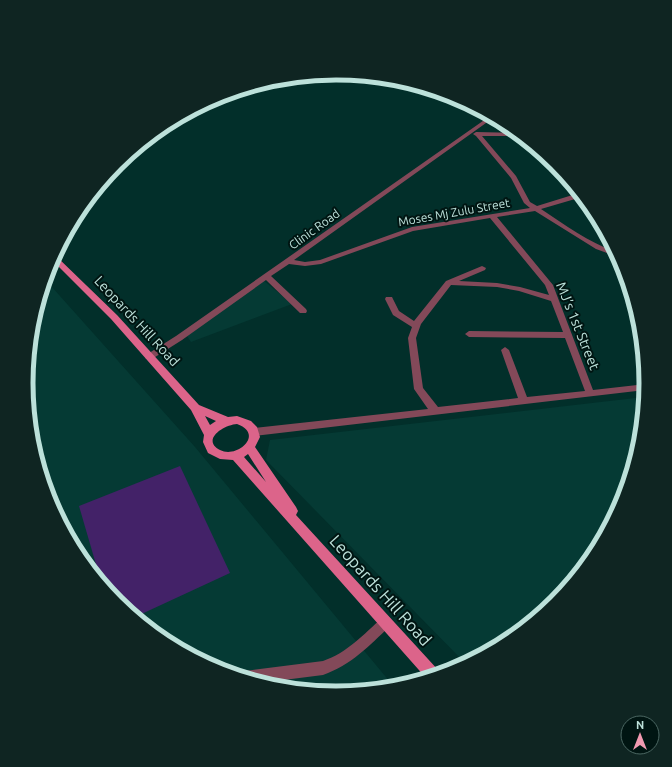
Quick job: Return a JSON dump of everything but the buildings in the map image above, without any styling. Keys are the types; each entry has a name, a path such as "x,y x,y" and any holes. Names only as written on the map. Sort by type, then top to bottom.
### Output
{"main road":[{"name":"Leopards Hill Road","path":"59,262 114,317 195,408 209,434"},
{"name":"Leopards Hill Road","path":"195,408 227,421"},
{"path":"237,420 246,423 254,432 254,440 250,448 235,456 221,455 213,451 208,442 209,434 218,425 227,421 237,420"},
{"name":"Leopards Hill Road","path":"250,448 295,516 301,529"},
{"name":"Leopards Hill Road","path":"235,456 430,671"}],"street":[{"name":"Clinic Road","path":"150,357 486,120"},
{"path":"466,134 508,135"},
{"path":"478,134 514,177 524,198 535,209 584,240 609,252"},
{"name":"Moses Mj Zulu Street","path":"287,261 305,264 317,263 412,230 535,209 574,197"},
{"name":"MJ’s 1st Street","path":"492,216 549,285 590,393"},
{"path":"434,411 419,390 412,338 416,326 449,283 482,268"},
{"path":"266,276 303,311"},
{"path":"449,283 497,285 520,289 554,299"},
{"path":"390,299 396,313 416,326"},
{"path":"469,334 568,335"},
{"path":"505,350 524,400"},
{"path":"254,432 524,400 639,389"},
{"path":"259,676 323,668 336,664 344,659 386,622"}],"shaded area":[{"path":"263,280 292,304 191,342 187,336"},
{"path":"51,286 195,447 390,682 356,686 316,686 277,681 239,670 184,646 136,611 108,583 84,552 64,518 49,481 39,443 34,403 34,364 39,324 49,287"},
{"path":"638,398 633,443 623,481 608,518 588,552 564,583 536,611 520,624 487,646 461,659 266,460 270,440"},
{"path":"180,466 230,573 140,615 122,598 98,570 79,506"}]}
